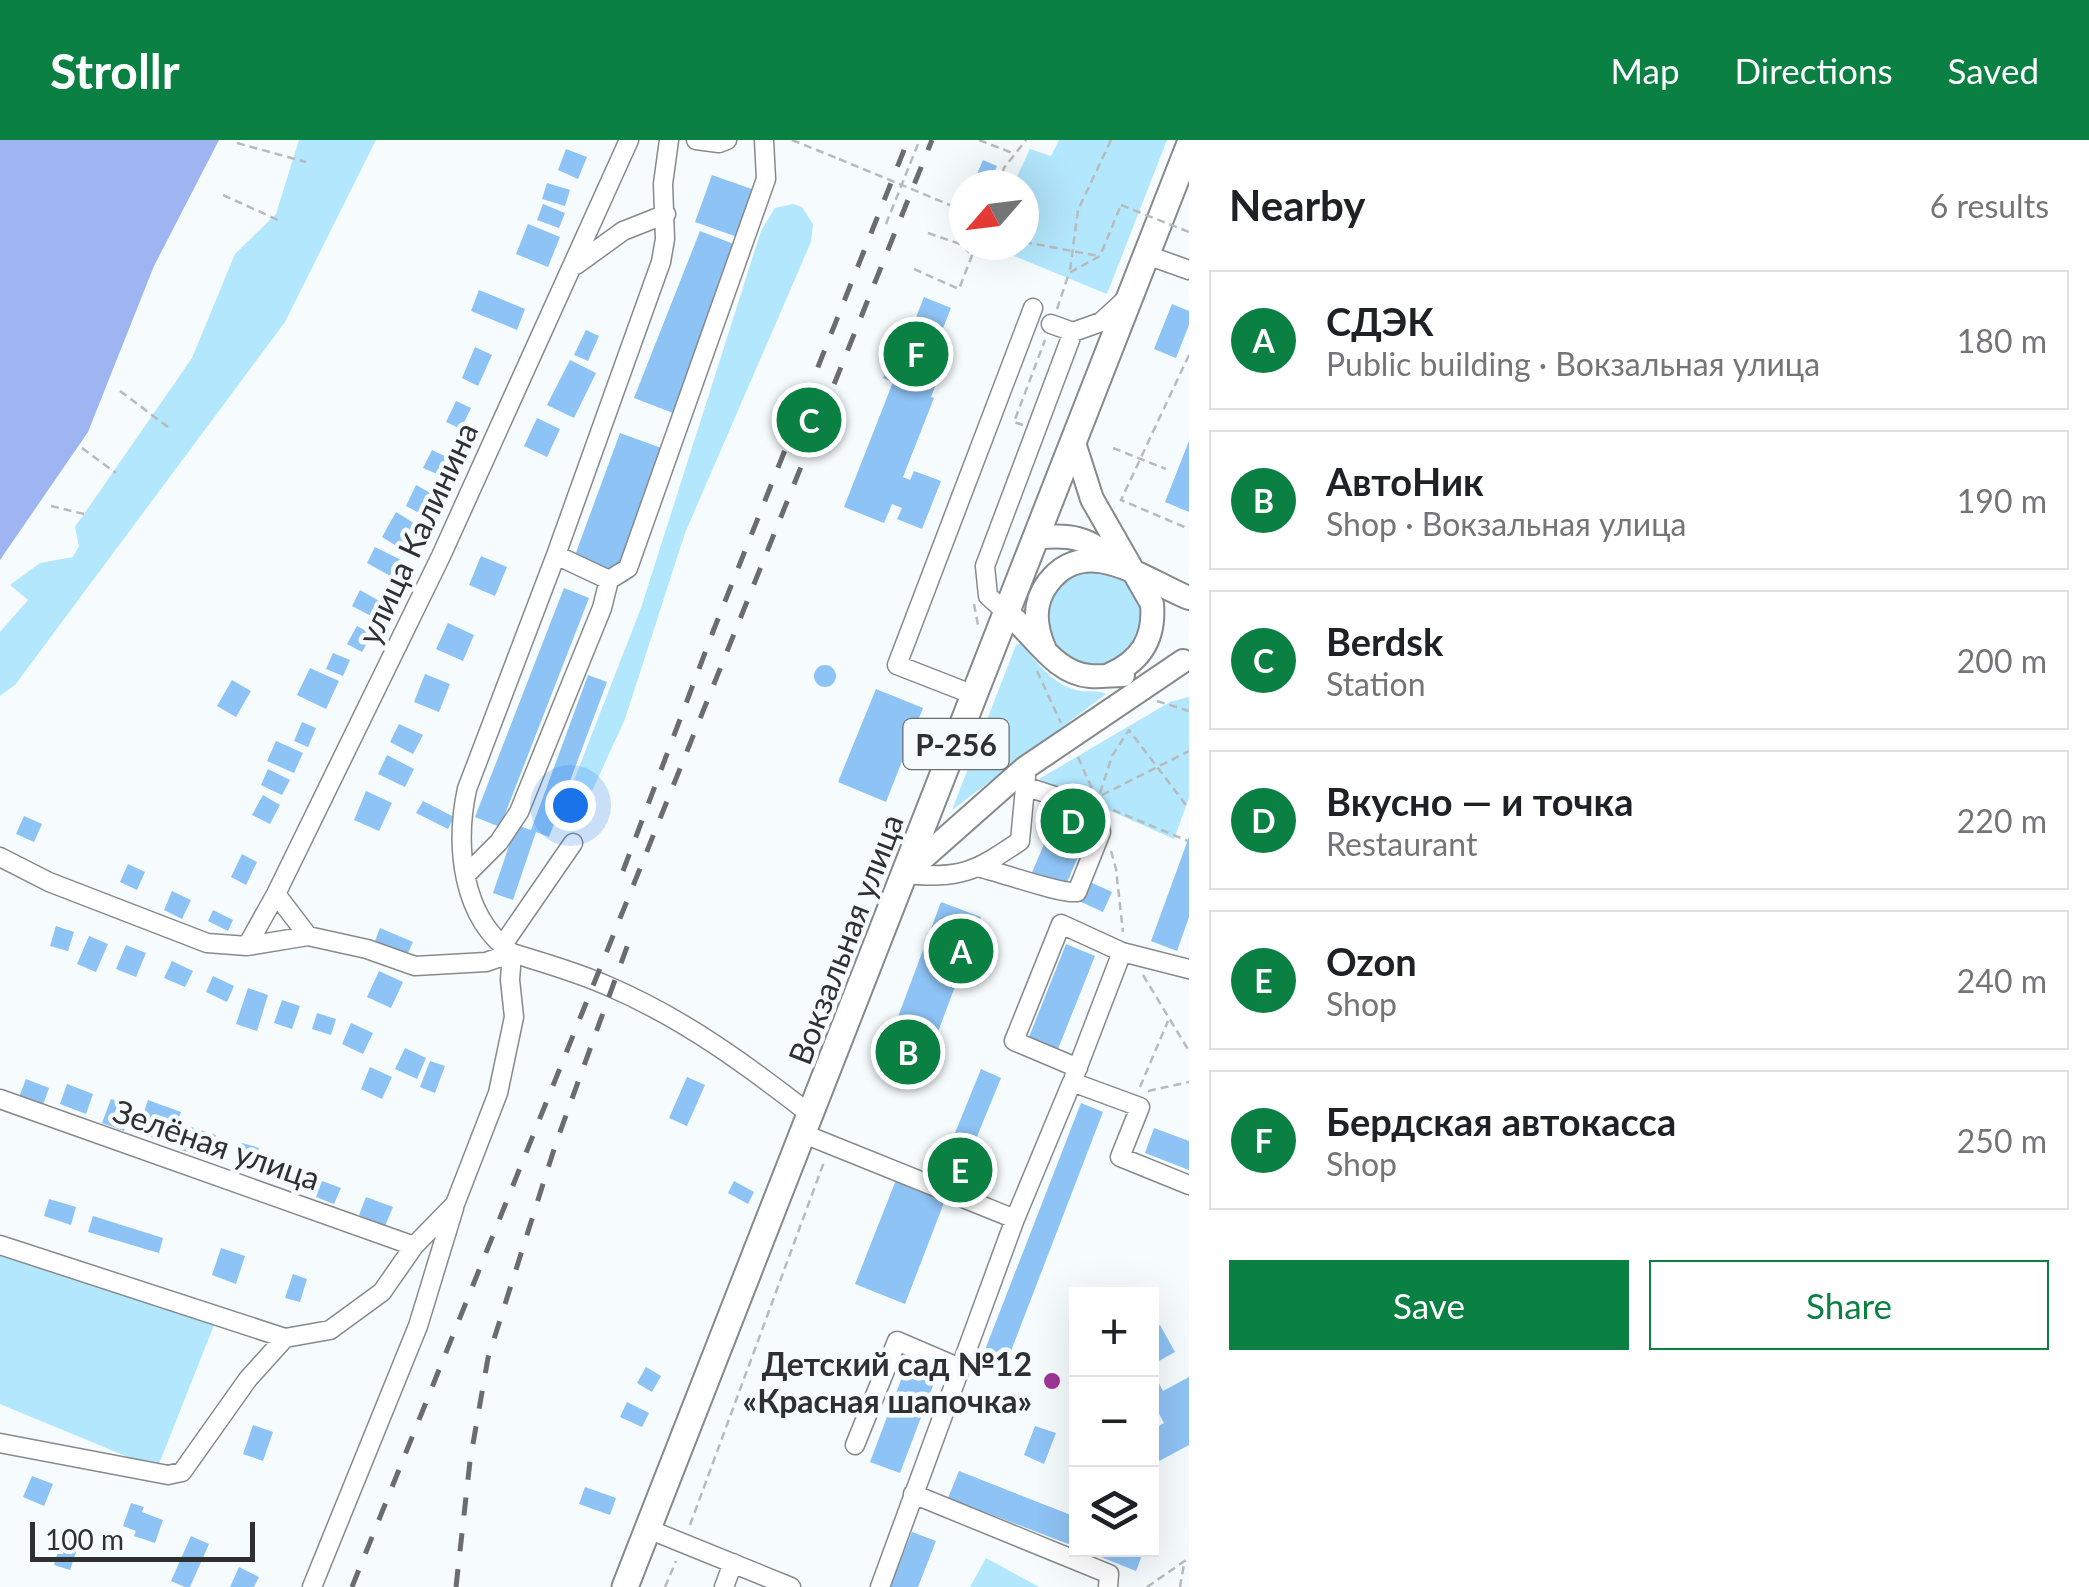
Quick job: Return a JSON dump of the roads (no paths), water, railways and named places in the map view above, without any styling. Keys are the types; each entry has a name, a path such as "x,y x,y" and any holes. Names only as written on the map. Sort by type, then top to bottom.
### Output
{"highway":[{"name":"Вокзальная улица","path":"625,1587 974,695 1014,613 1036,538 1189,146"}],"main road":[{"path":"1074,444 1092,499 1123,568"},
{"path":"1036,538 1061,535 1084,539 1101,548 1145,587 1154,622 1149,640 1140,656 1110,675"},
{"path":"1046,650 1036,620 1038,604 1054,576 1082,560 1123,568 1189,598"},
{"path":"1014,613 1058,664 1074,673 1136,674 1186,660"},
{"path":"905,874 1026,777 1068,737 1138,695 1186,660"}],"street":[{"name":"улица Калинина","path":"247,946 442,556 629,140"},
{"path":"668,140 661,262 467,788 461,846 475,908 487,931 507,949 656,1008 750,1066 830,1144 1015,1219"},
{"path":"696,140 727,140"},
{"path":"466,875 499,842 519,812 610,580 628,568 766,178 764,140"},
{"path":"575,265 624,231 666,214"},
{"path":"1146,254 1189,270"},
{"path":"1051,324 1073,332 1101,322 1132,292"},
{"path":"974,695 897,665 1033,308"},
{"path":"1014,613 988,596 985,566 1073,332"},
{"path":"556,555 610,580"},
{"path":"905,874 942,878 981,868 1020,841 1026,777 1095,810 1102,832 1077,892 1067,893 981,868"},
{"path":"0,857 49,882 207,943 247,946 308,936 368,949 414,966 486,962 507,949 572,843"},
{"path":"276,894 308,936"},
{"path":"1189,970 1122,952 1061,924 1014,1041 1140,1107 1120,1157 1189,1186"},
{"path":"312,1587 418,1326 455,1204 498,1092 514,1018 507,949"},
{"path":"880,1587 1015,1219 1122,952"},
{"name":"Зелёная улица","path":"0,1100 414,1246"},
{"path":"0,1244 285,1338 330,1330 382,1292 414,1246 455,1204"},
{"path":"5,1443 168,1475 182,1472 248,1380 285,1338"},
{"path":"855,1446 896,1341 960,1368"},
{"path":"913,1494 1109,1574 1108,1587"},
{"path":"648,1529 791,1587"},
{"path":"724,1587 733,1563"}],"water":[{"path":"0,140 219,140 154,266 88,432 0,560"}],"railway":[{"path":"623,871 714,629 908,140"},
{"path":"352,1587 932,140"},
{"path":"456,1587 470,1461 488,1358 556,1143 628,944"}],"place":[{"name":"Бердская автокасса","path":"916,354"},
{"name":"Berdsk","path":"809,420"},
{"name":"Вкусно — и точка","path":"1073,821"},
{"name":"СДЭК","path":"961,951"},
{"name":"АвтоНик","path":"908,1052"},
{"name":"Ozon","path":"960,1170"},
{"name":"Детский сад №12 «Красная шапочка»","path":"1052,1381"}]}
